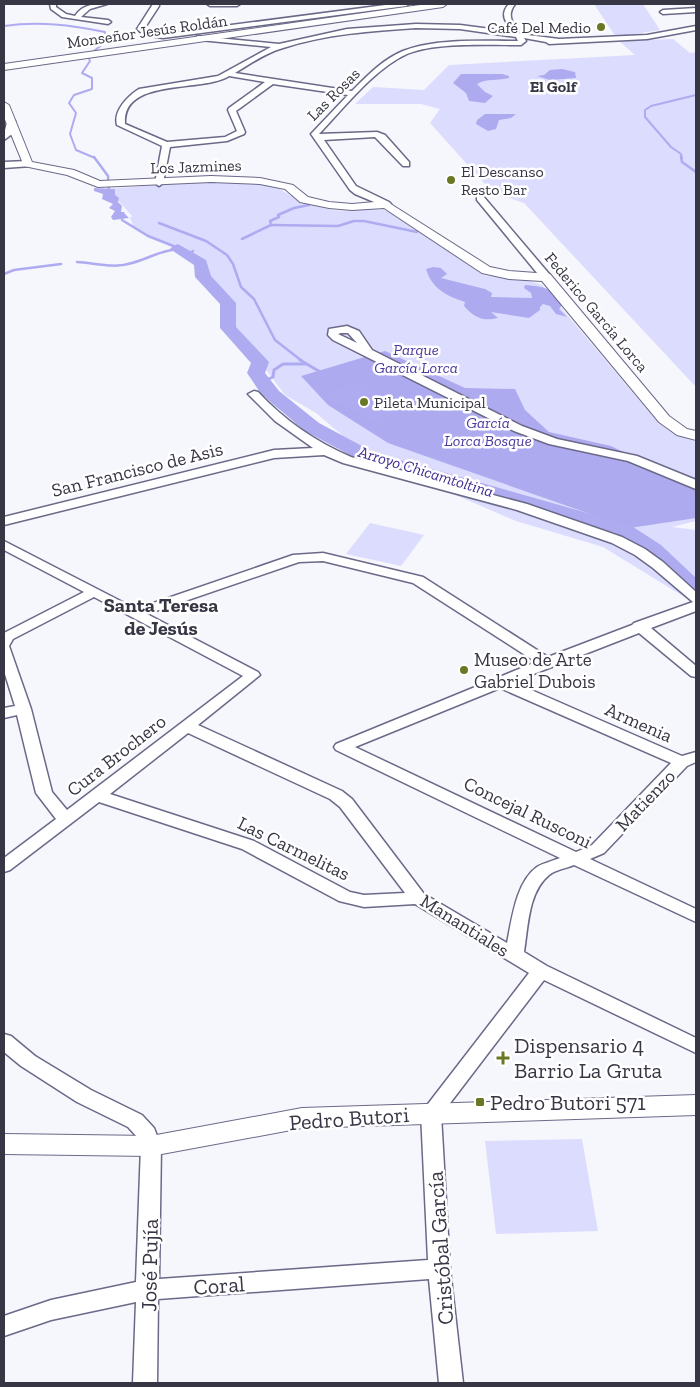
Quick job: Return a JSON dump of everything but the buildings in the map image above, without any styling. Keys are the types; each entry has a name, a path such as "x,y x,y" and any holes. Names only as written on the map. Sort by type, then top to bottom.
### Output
{"street":[{"path":"52,4 53,8 64,16 108,22"},
{"path":"77,19 78,14 91,5 104,4"},
{"path":"156,4 148,18 141,24 140,29 152,35 170,36 406,4"},
{"path":"210,4 238,4"},
{"name":"Monseñor Jesús Roldán","path":"4,66 443,4"},
{"path":"512,4 507,10 507,19 525,39"},
{"path":"663,12 696,10"},
{"path":"272,81 232,110 241,132 227,138 166,144 121,125 120,121 128,101 142,91 213,80 228,74 260,54 280,46 326,35 374,28 445,27 505,33 525,39"},
{"name":"Las Rosas","path":"546,277 509,275 486,270 386,204 358,192 353,188 315,134 354,94 393,59 405,53 440,46 525,39 557,41 647,37 663,32 696,28"},
{"path":"647,37 685,38"},
{"path":"200,38 280,46"},
{"path":"228,74 354,94"},
{"path":"4,105 28,164"},
{"path":"4,138 8,134 11,121"},
{"path":"318,138 376,134 382,137 406,164"},
{"path":"159,182 166,144"},
{"name":"Los Jazmines","path":"4,165 28,164 70,172 104,185 211,179 260,181 289,187 304,200 314,203 352,207 386,204"},
{"name":"Federico García Lorca","path":"480,198 664,419 682,432 696,436"},
{"path":"337,338 368,352 473,407 545,439 614,453 638,460 696,485"},
{"path":"254,394 265,408 326,451"},
{"name":"San Francisco de Asis","path":"279,454 297,445 299,442 298,433"},
{"name":"San Francisco de Asis","path":"4,521 279,454 326,451 347,460 522,507 617,540 640,552 658,565 696,599"},
{"path":"4,545 137,613 307,557 322,557 360,565 418,580 547,663"},
{"path":"4,644 7,638 94,592"},
{"path":"499,682 639,626 696,606"},
{"name":"Cura Brochero","path":"4,866 253,675 137,613"},
{"path":"639,626 696,673"},
{"path":"4,649 23,709 44,793 65,819"},
{"name":"Concejal Rusconi","path":"499,682 342,746 696,916"},
{"name":"Armenia","path":"499,682 689,759"},
{"path":"4,713 23,709"},
{"name":"Manantiales","path":"186,726 336,795 346,803 418,898 541,971 696,1046"},
{"name":"Matienzo","path":"514,956 523,904 531,886 543,871 598,849 689,759"},
{"name":"Las Carmelitas","path":"97,796 248,845 345,897 364,901 418,898"},
{"path":"431,1113 541,971"},
{"path":"4,1041 28,1061 76,1091 134,1121 147,1134 151,1146"},
{"name":"Pedro Butori","path":"4,1144 151,1146 302,1118 696,1105"},
{"name":"Cristóbal García","path":"431,1113 439,1269 451,1383"},
{"name":"José Pujía","path":"145,1383 151,1146"},
{"name":"Coral","path":"4,1326 51,1310 148,1290 439,1269"}],"green space":[{"path":"594,4 643,4 660,30 616,37"},
{"path":"673,39 690,53 696,52 696,387 524,203 492,192 430,123 440,109 421,104 355,104 373,87 424,90 449,65 635,55 619,41"},
{"path":"562,69 575,72 576,78 550,80 537,76 544,75 550,70"},
{"path":"461,74 502,74 509,76 509,78 484,81 477,84 485,92 493,96 485,103 469,101 466,93 453,83"},
{"path":"485,114 516,114 511,118 499,120 496,129 488,131 476,124 477,120"},
{"name":"Parque García Lorca","path":"213,180 271,185 302,202 328,209 344,211 376,209 391,212 484,275 527,280 542,285 655,419 670,431 696,442 696,521 672,527 696,530 696,604 603,547 516,521 446,491 460,483 481,485 368,457 316,413 285,395 260,362 228,328 228,303 203,277 201,263 184,252 148,237 131,226 133,225 130,218 132,216 108,189"},
{"path":"433,267 441,268 447,274 441,278 485,289 492,293 491,297 532,298 531,293 524,288 525,285 543,287 551,291 562,305 559,309 567,317 556,314 550,306 543,304 540,310 529,318 491,312 498,318 479,318 464,306 465,302 446,294 436,287 426,269"},
{"name":"García Lorca Bosque","path":"385,351 465,388 515,389 525,410 549,432 611,446 696,487 696,518 630,528 388,443 328,405 301,376"},
{"path":"370,523 424,535 401,566 346,554"},
{"path":"582,1139 598,1231 496,1234 485,1141"}],"shaded area":[{"path":"94,188 115,189 115,195 119,198 118,202 122,206 121,212 125,212 129,218 113,220 111,217 115,211 109,208 113,204 102,199 103,194 94,191"},
{"path":"262,372 279,394 263,397 248,374"},
{"name":"Pileta Municipal","path":"351,383 408,409 378,424 323,395"}],"waterway":[{"path":"4,26 55,24 105,32 105,42 88,56 90,61 82,73 92,78 92,89 74,95 69,103 76,113 70,134 76,150 95,158"},
{"path":"682,158 681,154 671,147 645,117 645,110 651,106 696,95"},
{"path":"681,157 682,162 696,172"},
{"path":"95,158 108,176 109,192"},
{"path":"271,225 270,221 279,217 278,215 294,208 309,205"},
{"path":"122,220 148,236 176,247"},
{"path":"271,225 338,226 354,221 364,221 417,232"},
{"path":"159,223 206,241 227,255 233,264 241,287 254,299 275,340 302,361"},
{"path":"242,239 271,225"},
{"path":"77,262 111,266 125,265 165,251 178,249"},
{"name":"Arroyo Chicamtoltina","path":"178,249 201,263 203,277 228,303 228,328 260,362 256,373 273,395 312,427 368,457 623,529 654,549 696,591"},
{"name":"Arroyo Chicamtoltina","path":"192,256 190,253 193,251"},
{"path":"4,274 14,270 61,264"},
{"path":"300,360 327,376 361,383 363,386 358,390"},
{"path":"264,381 273,377 274,370 283,364 305,364"}],"place":[{"name":"Café Del Medio","path":"601,27"},
{"name":"El Descanso Resto Bar","path":"451,180"},
{"name":"Pileta Municipal","path":"364,402"},
{"name":"Museo de Arte Gabriel Dubois","path":"464,670"},
{"name":"Dispensario 4 Barrio La Gruta","path":"503,1058"},
{"name":"Pedro Butori 571","path":"480,1102"}],"district":[{"name":"El Golf","path":"553,86"},
{"name":"Santa Teresa de Jesús","path":"161,616"}]}
